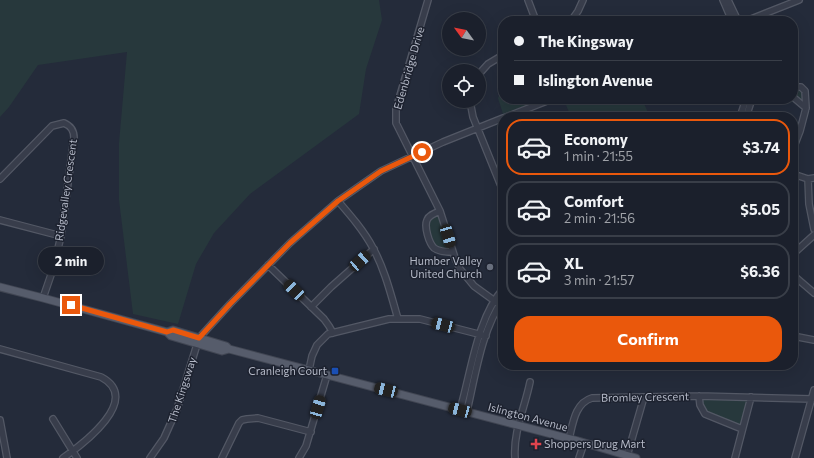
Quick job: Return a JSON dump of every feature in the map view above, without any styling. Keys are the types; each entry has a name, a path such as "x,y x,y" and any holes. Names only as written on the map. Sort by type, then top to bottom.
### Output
{"main road":[{"name":"Islington Avenue","path":"0,287 167,332 173,330 198,341 226,346 229,349 463,410 636,458"}],"street":[{"name":"Edenbridge Drive","path":"428,0 396,109 396,123 440,211 460,269 468,281 498,302"},
{"path":"528,0 534,16"},
{"path":"574,16 583,0"},
{"path":"723,0 730,16"},
{"path":"728,0 736,16"},
{"path":"758,16 796,0"},
{"path":"486,66 498,58"},
{"path":"798,87 801,87 805,91 806,108 798,134"},
{"path":"798,101 806,108"},
{"path":"519,112 539,104"},
{"path":"471,108 477,129 498,179"},
{"name":"The Kingsway","path":"150,458 164,438 177,409 198,341 230,304 290,243 338,201 381,171 444,142 498,120"},
{"name":"Ridgevalley Crescent","path":"0,179 52,126 61,123 69,125 74,132 61,236 53,269 43,298"},
{"path":"798,175 811,178 809,204 814,229"},
{"path":"338,201 365,234 374,249 389,288 398,319"},
{"path":"440,211 433,214 427,220 426,225 430,241 432,246 436,249 453,252"},
{"path":"0,220 61,236"},
{"path":"798,249 814,235"},
{"path":"311,307 374,249"},
{"path":"268,265 311,307 329,326 333,333"},
{"path":"798,280 814,294"},
{"path":"463,410 482,336 494,301 498,296"},
{"path":"482,336 498,310"},
{"path":"309,370 312,356 317,346 325,336 389,319 420,319 482,336"},
{"path":"798,337 814,340"},
{"path":"0,349 101,376 114,387 116,394 110,413 95,433 63,458"},
{"path":"299,458 303,453 311,432 327,375"},
{"path":"515,458 518,426 530,382"},
{"path":"795,458 814,390"},
{"name":"Bromley Crescent","path":"569,439 578,408 586,400 601,397 699,396 812,398"},
{"name":"Bromley Crescent","path":"699,396 700,405 706,414 742,429"},
{"path":"627,456 644,397"},
{"path":"734,458 751,397"},
{"path":"222,458 239,423 247,418 263,419 311,432"},
{"path":"54,419 77,458"},
{"path":"0,420 7,458"},
{"path":"579,458 584,443"}],"shaded area":[{"path":"0,0 379,0 382,20 366,69 359,114 250,194 214,233 196,264 178,324 133,314 119,200 119,143 127,52 38,65 9,107 0,117"},
{"path":"798,90 803,93 802,102 798,98"},
{"path":"500,104 530,104 508,112 502,112"},
{"path":"566,104 644,104 648,112 569,112"},
{"path":"436,214 439,214 450,249 436,245 432,237 430,225"},
{"path":"702,399 747,399 741,425 708,413 704,408"}],"place":[{"name":"Humber Valley United Church","path":"490,267"},
{"name":"Cranleigh Court","path":"335,371"},
{"name":"Shoppers Drug Mart","path":"536,444"}],"route":[{"path":"71,305 167,332 173,330 199,338 290,243 338,201 381,171 422,152"}]}
